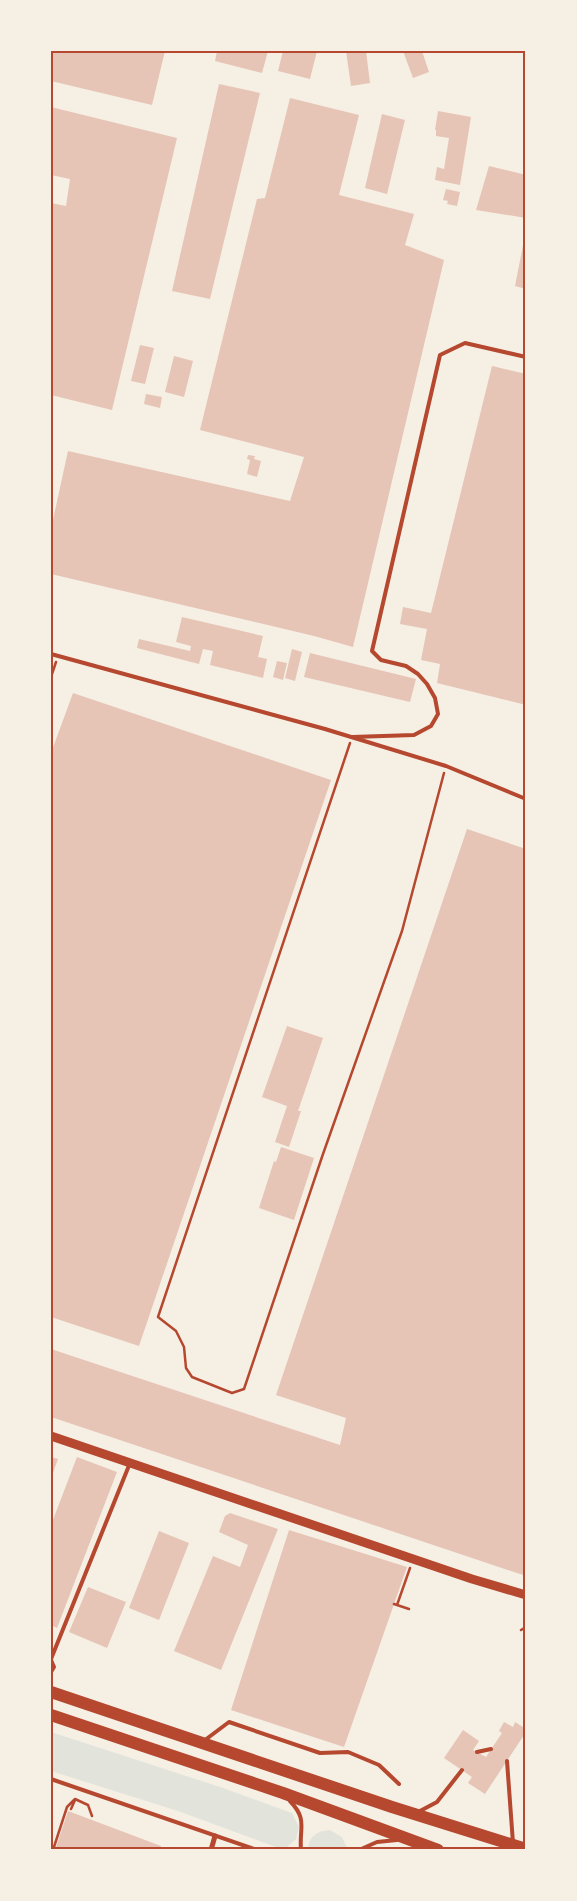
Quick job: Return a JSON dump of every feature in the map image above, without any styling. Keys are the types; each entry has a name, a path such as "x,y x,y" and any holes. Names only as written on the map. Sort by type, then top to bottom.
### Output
{"main road":[{"path":"51,1692 414,1814 519,1847"},
{"path":"51,1715 283,1793 438,1850"}],"street":[{"path":"51,1436 472,1579 526,1595"},
{"path":"211,1850 216,1836"}],"lane":[{"path":"352,737 414,735 431,726 438,714 436,698 428,684 418,674 406,666 381,660 372,651 440,355 464,343 526,357"},
{"path":"51,654 352,737 446,766 526,799"},
{"path":"51,1672 54,1667 51,1660 130,1463"},
{"path":"201,1743 230,1722 320,1752 348,1752 379,1765 399,1784"},
{"path":"477,1752 491,1749"},
{"path":"507,1761 519,1847"},
{"path":"414,1814 437,1802 462,1770"},
{"path":"51,1779 257,1850"},
{"path":"283,1793 296,1809 302,1822 302,1850"},
{"path":"359,1850 377,1842 410,1839"}],"path":[{"path":"51,677 58,656"},
{"path":"352,737 158,1317 176,1331 184,1346 186,1368 192,1378 232,1393 244,1389 323,1154 402,931 446,766"},
{"path":"409,1609 395,1605 411,1564"},
{"path":"521,1630 526,1627"},
{"path":"71,1809 75,1799"},
{"path":"75,1799 88,1805 92,1816"},
{"path":"53,1850 67,1807 75,1799"}],"shaded area":[{"path":"51,1732 223,1788 292,1813 299,1827 296,1839 284,1850 181,1812 51,1771"},
{"path":"330,1830 342,1837 348,1850 308,1850 314,1835"}],"building":[{"path":"51,51 165,51 152,105 51,81"},
{"path":"217,51 268,51 262,73 215,61"},
{"path":"283,51 317,51 310,79 278,71"},
{"path":"346,51 366,51 370,83 351,86"},
{"path":"403,51 422,51 429,72 413,78"},
{"path":"219,84 260,93 210,299 172,291"},
{"path":"290,98 359,115 339,195 414,214 405,245 444,260 353,647 314,636 51,574 51,529 68,451 290,501 304,457 200,430 257,199 265,198"},
{"path":"51,107 177,138 112,410 51,395 51,203 66,206 70,179 51,175"},
{"path":"438,111 471,117 460,185 435,180 437,167 444,169 449,138 436,136"},
{"path":"382,114 405,120 387,194 365,188"},
{"path":"489,166 526,175 526,218 476,210"},
{"path":"446,189 460,192 457,206 447,204 448,201 443,200"},
{"path":"526,235 526,289 515,286"},
{"path":"140,345 154,348 145,384 131,381"},
{"path":"174,356 193,361 184,397 165,392"},
{"path":"492,366 526,374 526,705 437,683 440,664 421,660 427,629 400,624 403,607 431,613"},
{"path":"146,394 162,397 160,408 144,404"},
{"path":"248,455 255,456 254,459 261,461 257,477 247,474 250,460 247,459"},
{"path":"182,617 263,636 258,657 267,659 263,678 210,665 213,651 203,649 199,664 137,648 139,639 190,651 191,646 176,642"},
{"path":"292,649 302,652 295,681 285,678"},
{"path":"310,653 416,679 410,702 304,677"},
{"path":"277,661 287,663 283,680 273,677"},
{"path":"73,693 331,780 139,1346 51,1317 51,753"},
{"path":"467,829 526,849 526,1576 51,1417 51,1349 340,1445 346,1418 276,1395"},
{"path":"287,1026 323,1038 298,1111 301,1111 289,1147 275,1142 287,1106 262,1097"},
{"path":"281,1147 314,1158 294,1220 259,1208 274,1161 276,1162"},
{"path":"51,1457 58,1459 51,1478"},
{"path":"77,1457 117,1472 57,1628 51,1625 51,1525"},
{"path":"230,1513 278,1529 221,1670 174,1651 213,1556 240,1567 248,1545 219,1532 225,1516"},
{"path":"289,1530 407,1567 344,1747 231,1710"},
{"path":"159,1531 189,1543 159,1620 129,1608"},
{"path":"88,1587 126,1602 107,1648 69,1632"},
{"path":"504,1722 513,1727 515,1722 526,1729 526,1732 485,1794 468,1783 472,1777 444,1758 463,1730 479,1741 473,1750 486,1757 502,1733 499,1731"},
{"path":"68,1811 161,1846 160,1850 55,1850"}]}
